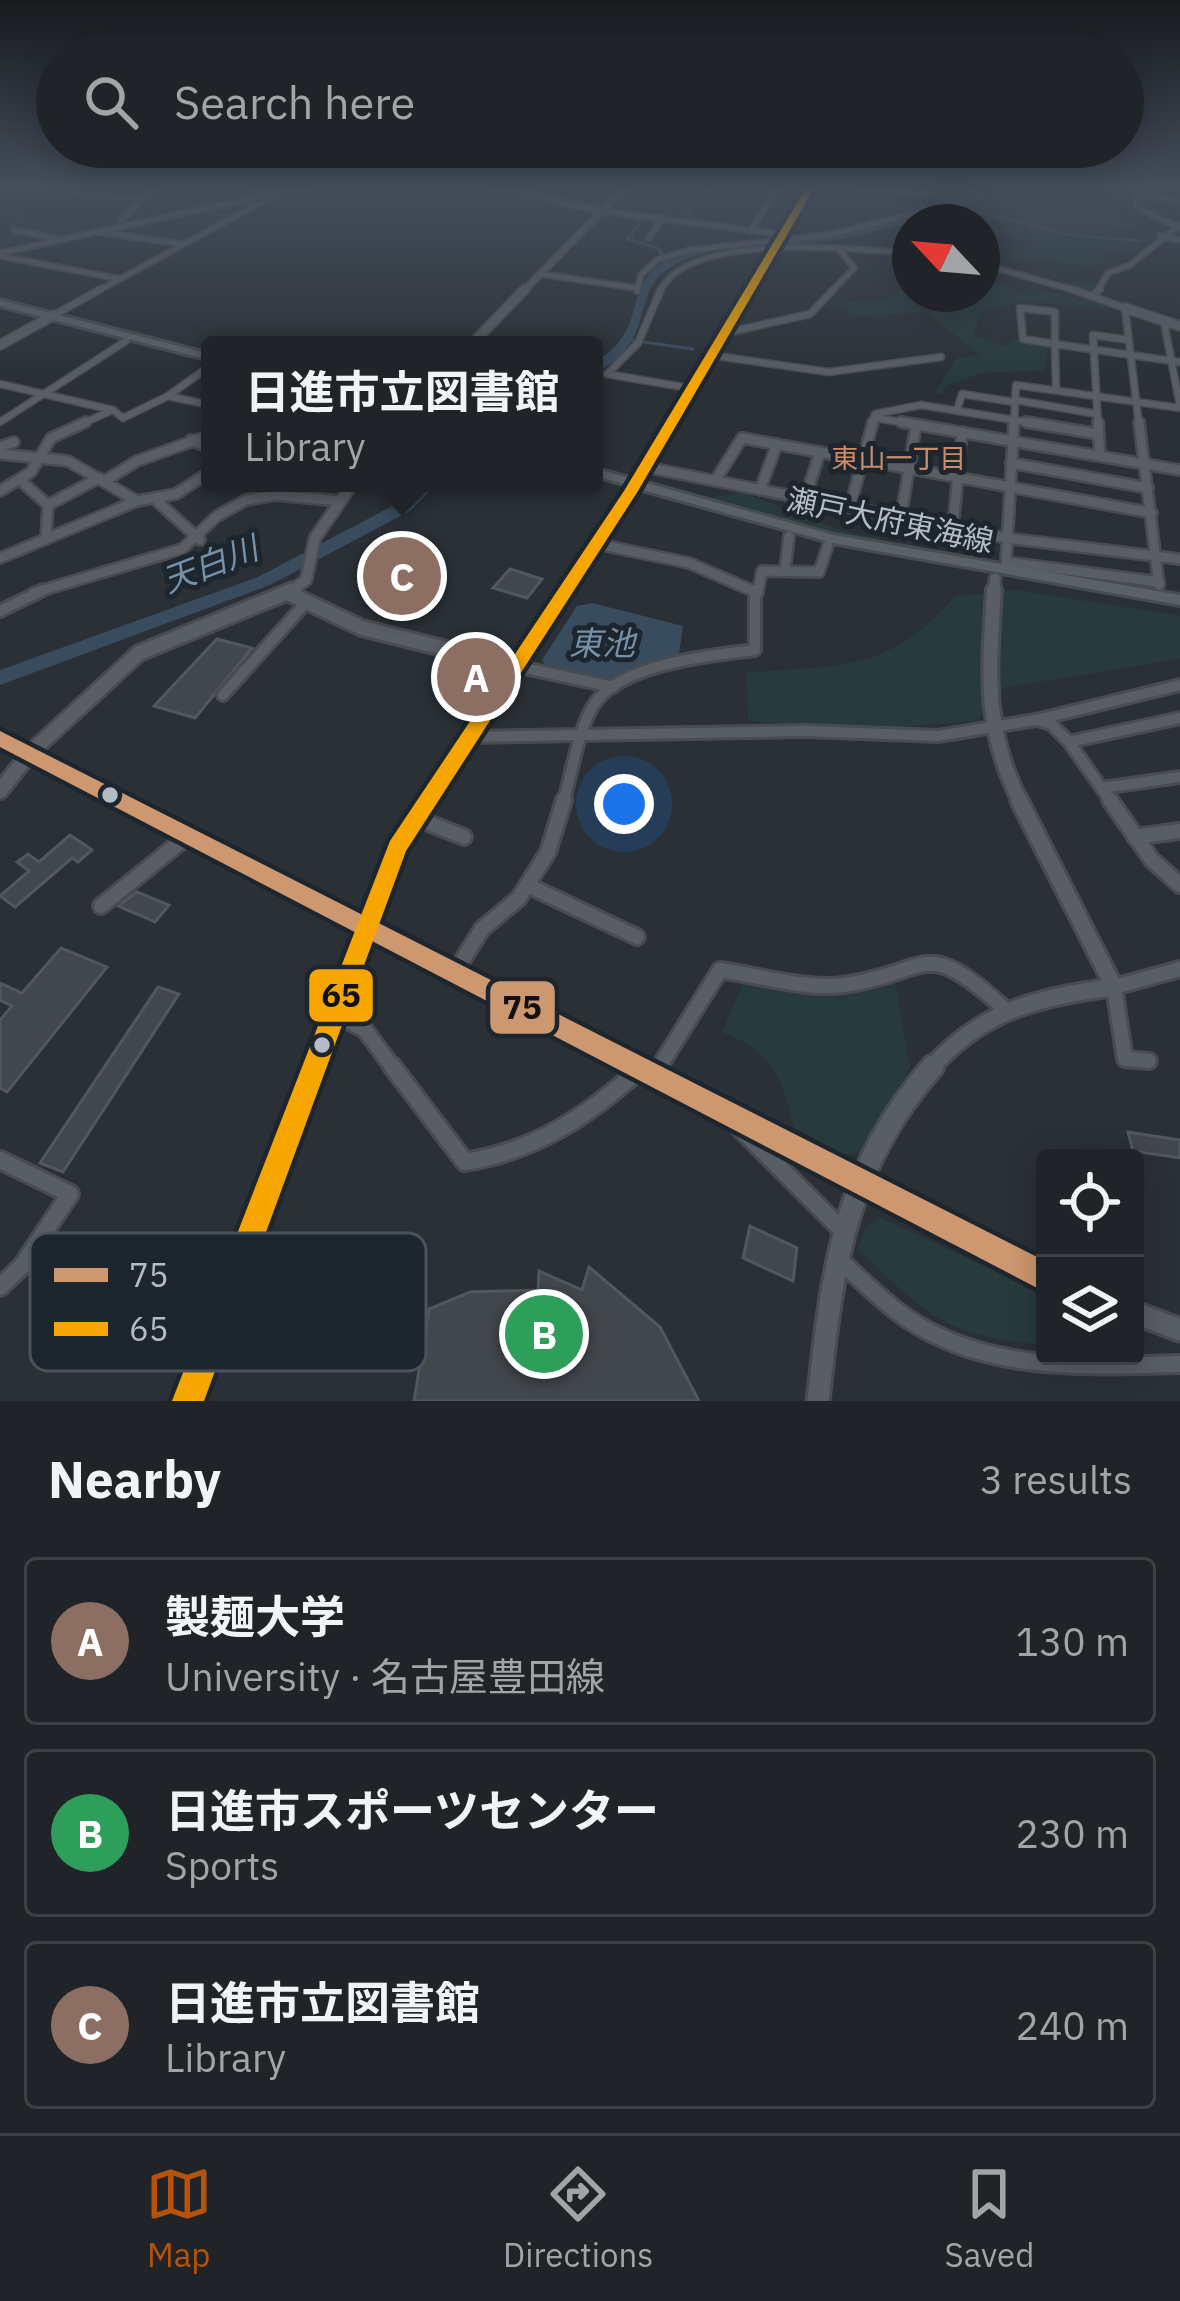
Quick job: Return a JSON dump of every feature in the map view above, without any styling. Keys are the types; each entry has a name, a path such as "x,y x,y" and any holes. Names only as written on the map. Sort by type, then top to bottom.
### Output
{"main road":[{"path":"250,1233 362,927 397,847 637,481 774,250"},
{"path":"0,307 201,360"},
{"path":"49,318 201,360"},
{"name":"瀬戸大府東海線","path":"603,477 637,481 796,531 922,559 1159,590 1180,604"},
{"name":"瀬戸大府東海線","path":"637,481 789,536 828,545 995,579 1180,604"},
{"path":"188,1401 199,1371"}],"street":[{"path":"0,344 175,250"},
{"path":"480,336 563,250"},
{"path":"540,274 636,289 641,275 662,258 695,250"},
{"path":"689,388 607,374 646,331 674,268 736,250"},
{"path":"725,333 818,309 854,268 852,258 841,250"},
{"path":"1092,296 1103,287 1108,273 1130,265 1145,250"},
{"path":"0,255 122,280"},
{"path":"1000,269 1180,326"},
{"path":"1056,388 1055,344 1055,312 1020,308 1023,339 1055,344 1093,350 1132,355 1175,362"},
{"path":"1125,308 1132,355 1137,401 1148,488 1158,556 1159,590 1008,562 1014,401 1020,383 1137,401 1180,407 1164,322"},
{"path":"1100,456 1093,335 1129,340"},
{"path":"0,422 126,341"},
{"path":"710,355 829,372 940,357"},
{"path":"0,385 113,410 123,418 167,396 201,369"},
{"path":"957,410 962,394 1097,414"},
{"path":"167,396 201,403"},
{"path":"872,418 921,405 1099,434"},
{"path":"0,491 21,481 51,438 113,410"},
{"path":"872,418 1180,470"},
{"path":"850,507 872,418"},
{"path":"902,517 916,425"},
{"path":"953,527 962,433"},
{"path":"48,505 201,437"},
{"path":"715,481 742,438 1152,513"},
{"path":"191,440 201,444"},
{"path":"0,451 14,442"},
{"path":"760,490 777,444"},
{"path":"0,451 68,461 137,501"},
{"path":"805,499 820,452"},
{"path":"1011,463 1148,488"},
{"path":"0,558 137,501 158,502 201,477"},
{"path":"21,481 48,505"},
{"path":"637,481 715,481 1006,538 1180,559"},
{"path":"0,611 25,595 200,540 208,524 225,509 252,499 286,492 339,501"},
{"path":"0,791 30,753 139,652 288,593 310,573 313,542 346,492"},
{"path":"158,502 200,540"},
{"path":"46,539 48,505"},
{"path":"785,570 789,536"},
{"path":"597,544 689,563 758,591"},
{"path":"454,972 482,928 529,886 548,852 594,704 613,687 688,658 755,650 762,571 819,572 828,545"},
{"path":"995,579 988,685 992,728 1010,791 1114,987 1126,1059 1149,1061"},
{"path":"288,593 303,606 515,665 524,672 613,687"},
{"path":"223,695 303,606"},
{"path":"470,736 808,730 938,736 1036,720 1180,685"},
{"path":"1069,742 1180,718"},
{"path":"1036,720 1051,724 1069,742 1135,837 1180,885"},
{"path":"0,738 1036,1272"},
{"path":"1102,788 1180,777"},
{"path":"416,818 464,837"},
{"path":"1135,837 1180,831"},
{"path":"101,906 189,835"},
{"path":"529,886 637,937"},
{"path":"331,1011 365,1030 465,1162 500,1158 584,1120 647,1072 720,970 841,986 920,961 964,973 1005,1009"},
{"path":"818,1401 835,1256 863,1185 926,1069 953,1042 1005,1009 1180,969"},
{"path":"725,1113 844,1232"},
{"path":"0,1160 70,1194 44,1233"},
{"path":"0,1287 30,1254"},
{"path":"835,1256 911,1322 994,1356 1080,1365 1180,1364"},
{"path":"1144,1316 1180,1330"}],"shaded area":[{"path":"1010,250 1097,250 1112,261 1093,266 1006,257"},
{"path":"1098,282 1088,296 1118,310 1024,301 1000,307 1000,284 1026,296 1053,292 1085,301 1059,283"},
{"path":"892,296 892,312 927,312 856,316 831,304 876,300"},
{"path":"927,312 981,312 974,335 1006,346 1013,339 1048,345 1044,370 983,373 946,386 942,394 935,393 956,358 980,356"},
{"path":"742,492 840,530 879,538 877,543 702,499"},
{"path":"1017,590 1180,616 1180,659 1006,687 977,721 869,729 748,721 747,673 861,660 907,640 955,596"},
{"path":"895,978 910,1068 867,1146 853,1155 840,1153 793,1127 772,1068 752,1048 722,1032 744,981 839,992"},
{"path":"881,1218 1036,1290 1036,1344 982,1336 940,1319 857,1249 865,1228"}],"water":[{"name":"東池","path":"592,603 683,626 679,654 606,682 547,669 542,660 577,606"}],"building":[{"path":"510,569 542,579 527,598 493,588"},
{"path":"217,639 252,648 195,718 154,706"},
{"path":"70,835 92,850 78,862 72,858 15,907 0,896 29,871 17,862 28,854 39,862"},
{"path":"137,892 169,905 155,922 118,906"},
{"path":"61,948 107,967 7,1092 0,1088 0,1020 12,1006 0,1000 0,983 22,993"},
{"path":"158,987 179,994 63,1172 40,1163"},
{"path":"1128,1132 1180,1140 1180,1158 1144,1149 1132,1149"},
{"path":"750,1226 797,1248 793,1281 743,1258"},
{"path":"589,1267 660,1327 699,1401 414,1401 419,1371 426,1371 429,1309 470,1292 538,1290 539,1271 582,1290"}],"waterway":[{"path":"659,250 668,264"},
{"name":"天白川","path":"603,363 634,327 652,276 680,258 706,250"},
{"path":"630,340 693,349"},
{"name":"天白川","path":"0,678 264,581 404,507 420,492"}],"transit line":[{"name":"65","path":"251,1233 397,847 631,491 773,250"},
{"name":"75","path":"0,738 1036,1272"},
{"name":"65","path":"188,1401 199,1371"}],"place":[{"name":"日進市立図書館","path":"402,576"},
{"name":"製麺大学","path":"476,677"},
{"name":"日進市スポーツセンター","path":"544,1334"}],"district":[{"name":"東山一丁目","path":"899,459"}]}
